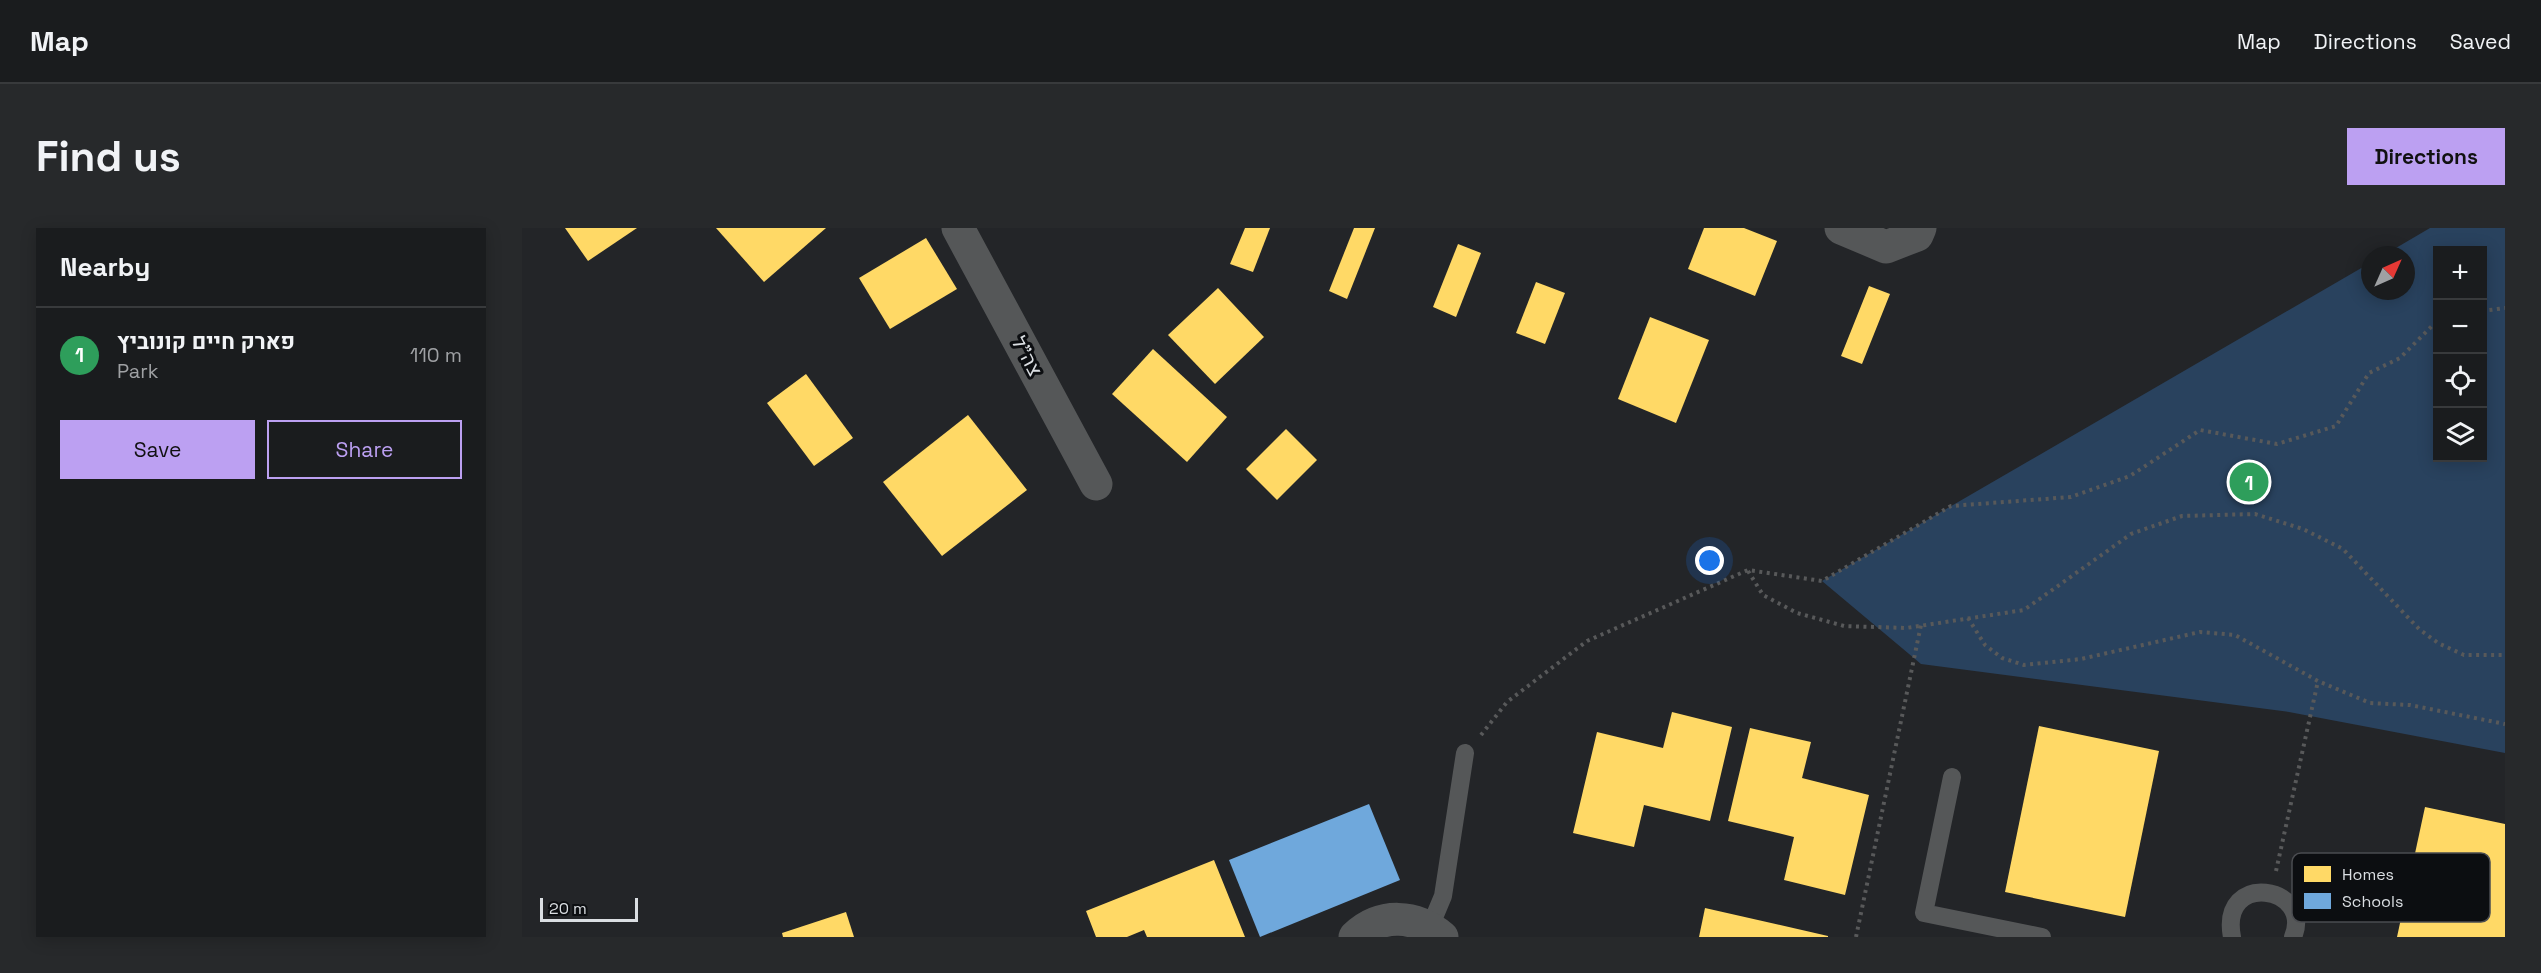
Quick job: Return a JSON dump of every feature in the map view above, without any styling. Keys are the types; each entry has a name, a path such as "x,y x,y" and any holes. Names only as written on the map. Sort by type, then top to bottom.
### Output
{"street":[{"name":"צה\"ל","path":"958,228 1096,484"},
{"path":"1841,228 1886,247 1917,235 1920,228"},
{"path":"1355,937 1374,924 1393,919 1412,920 1436,932"}],"lane":[{"path":"1436,932 1465,753"},
{"path":"1952,777 1924,913 2042,937"},
{"path":"2232,937 2231,917 2241,899 2250,894 2271,892 2280,897 2292,910"},
{"path":"2293,937 2296,922"}],"path":[{"path":"2487,310 2505,308"},
{"path":"1465,753 1507,702 1587,640 1748,570 1822,582 1951,507 2071,496 2130,476 2200,430 2277,444 2336,426 2369,373 2400,358 2433,325"},
{"path":"1748,570 1763,595 1797,613 1845,626 1906,628 2024,610 2131,534 2182,516 2255,514 2302,529 2343,549 2419,629 2439,643 2464,655 2505,655"},
{"path":"1968,618 1985,645 2002,658 2024,665 2081,659 2200,632 2235,635 2318,681 2370,703 2410,705 2505,724"},
{"path":"1856,937 1921,625"},
{"path":"2271,892 2318,681"}],"shaded area":[{"path":"2430,228 2505,228 2505,753 2289,712 1921,664 1822,581 2361,268 2361,300 2415,300 2415,246 2399,246"}],"building: Homes":[{"path":"565,228 637,228 588,261"},
{"path":"716,228 826,228 764,282"},
{"path":"1245,228 1270,228 1253,272 1230,264"},
{"path":"1354,228 1375,228 1347,299 1329,291"},
{"path":"1704,228 1744,228 1777,241 1755,296 1688,269"},
{"path":"926,238 957,289 890,329 859,278"},
{"path":"1458,244 1481,253 1456,317 1433,307"},
{"path":"1536,282 1565,293 1545,344 1516,333"},
{"path":"1869,286 1890,294 1862,364 1841,356"},
{"path":"1218,288 1264,337 1215,384 1168,335"},
{"path":"1650,317 1709,340 1676,423 1618,399"},
{"path":"1153,349 1227,417 1187,462 1112,394"},
{"path":"806,374 853,438 814,466 767,403"},
{"path":"968,415 1027,490 942,556 883,482"},
{"path":"1286,429 1317,460 1277,500 1246,469"},
{"path":"1672,712 1732,727 1710,821 1644,805 1634,847 1573,833 1597,732 1663,748"},
{"path":"2039,726 2159,751 2125,917 2005,892"},
{"path":"1750,728 1811,742 1802,778 1869,795 1845,895 1784,880 1794,837 1728,821"},
{"path":"2425,807 2505,824 2505,937 2397,937 2400,922 2490,922 2490,853 2415,853"},
{"path":"1214,860 1245,937 1147,937 1144,930 1127,937 1096,937 1086,911"},
{"path":"1705,908 1828,936 1828,937 1699,937"},
{"path":"846,912 854,937 783,937 782,933"}],"building: Schools":[{"path":"1369,804 1400,880 1260,937 1229,860"}],"place":[{"name":"פארק חיים קונוביץ","path":"2249,482"}]}
